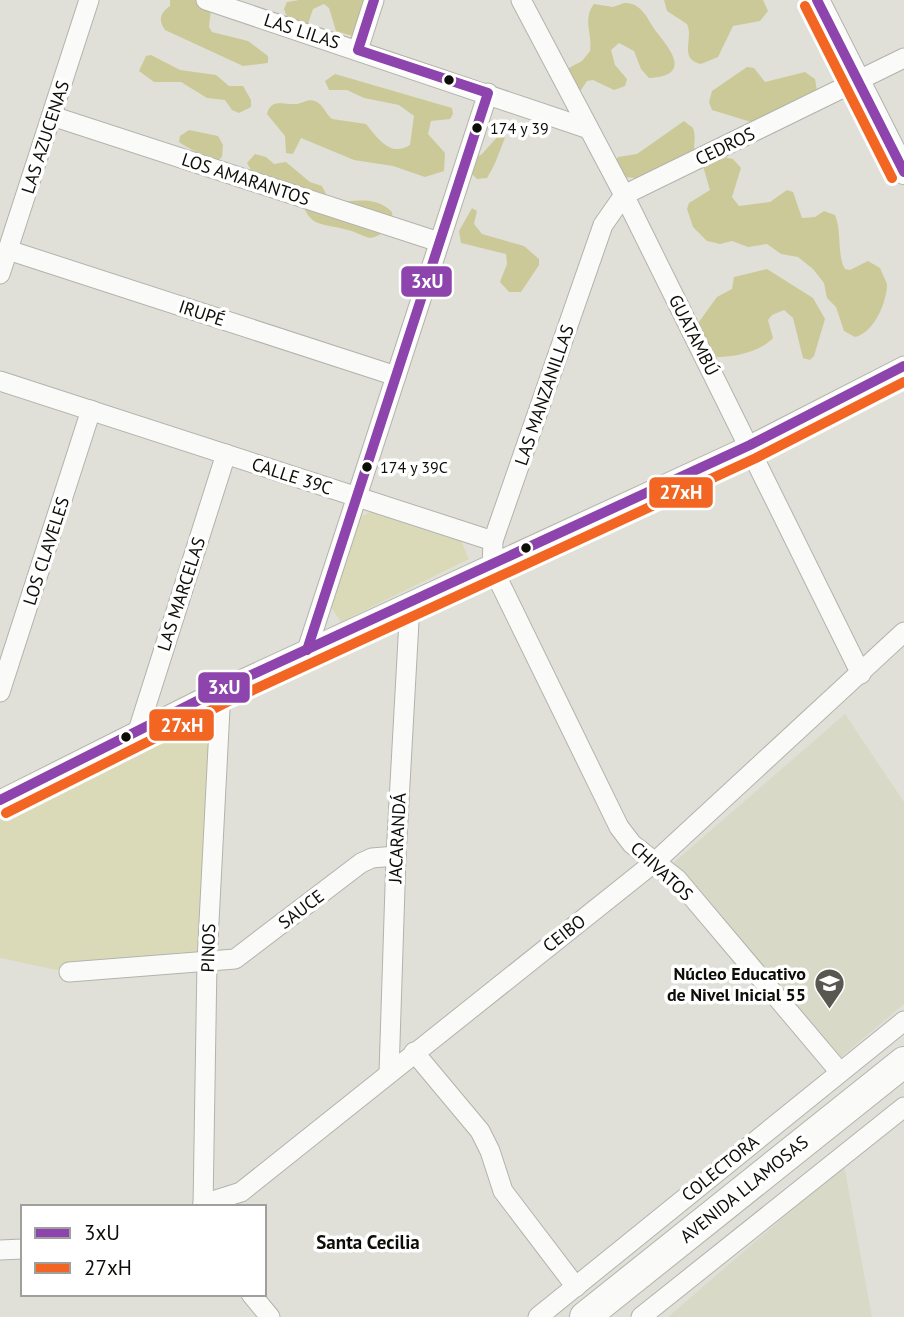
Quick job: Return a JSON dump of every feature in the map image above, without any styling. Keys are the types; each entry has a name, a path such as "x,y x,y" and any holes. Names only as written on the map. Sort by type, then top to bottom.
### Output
{"highway":[{"name":"AVENIDA LLAMOSAS","path":"584,1317 904,1062"},
{"name":"AVENIDA LLAMOSAS","path":"616,1317 643,1308 772,1202 868,1107 904,1081"}],"main road":[{"path":"817,0 904,172"}],"street":[{"name":"LAS AZUCENAS","path":"0,274 89,0"},
{"name":"LAS LILAS","path":"206,0 233,4 586,128"},
{"path":"358,50 374,0"},
{"name":"GUATAMBÚ","path":"521,0 586,128 624,195 861,674"},
{"name":"CEDROS","path":"603,225 624,195 904,58"},
{"path":"307,650 488,93"},
{"name":"LOS AMARANTOS","path":"52,116 439,242"},
{"name":"LAS MANZANILLAS","path":"492,567 493,541 603,225"},
{"name":"IRUPÉ","path":"8,250 396,376"},
{"path":"0,800 222,690 750,445 904,366"},
{"name":"CALLE 39C","path":"0,381 493,541"},
{"name":"LOS CLAVELES","path":"0,692 91,410"},
{"name":"LAS MARCELAS","path":"137,734 226,454"},
{"name":"CHIVATOS","path":"492,567 619,827 632,844 677,879 839,1071"},
{"name":"JACARANDÁ","path":"389,1073 396,856 410,603"},
{"name":"CEIBO","path":"203,1205 241,1192 656,861 904,632"},
{"name":"PINOS","path":"203,1205 207,961 222,690"},
{"name":"SAUCE","path":"69,972 235,959 361,863 372,858 396,856"},
{"name":"COLECTORA","path":"538,1317 904,1021"},
{"path":"414,1052 480,1131 509,1200 576,1287"},
{"path":"772,1202 904,1107"},
{"path":"0,1250 21,1249"},
{"path":"253,1296 270,1317"}],"shaded area":[{"path":"170,0 212,0 209,27 212,32 248,41 268,56 268,63 243,66 165,30 161,17 170,6"},
{"path":"363,0 366,23 359,38 336,31 329,8 324,4 313,9 307,27 290,25 284,9 287,2"},
{"path":"664,0 763,0 768,11 760,21 733,26 718,57 701,64 690,58 688,53 687,24 667,11"},
{"path":"624,3 635,5 643,12 671,52 675,66 663,76 649,78 641,69 634,51 619,43 611,50 615,65 627,79 625,86 614,90 593,80 587,81 577,96 565,70 582,61 590,51 588,21 594,4 613,7"},
{"path":"151,55 180,70 216,75 229,86 243,86 251,100 251,107 239,113 232,110 225,100 207,98 181,82 154,82 139,71 146,56"},
{"path":"747,67 754,68 765,82 805,72 815,79 817,91 767,127 712,110 709,102 712,91"},
{"path":"335,74 452,108 450,119 431,121 428,134 445,153 444,171 425,177 393,166 354,160 301,138 293,154 286,153 285,136 267,114 269,109 278,103 298,104 311,100 319,103 332,119 366,124 379,140 390,147 396,149 410,145 414,116 399,105 364,98 347,90 329,90 325,81"},
{"path":"684,121 693,128 695,137 693,159 687,171 657,190 635,178 623,177 615,164 618,157 637,154"},
{"path":"189,130 218,136 223,145 222,157 217,161 213,160 179,142 180,136"},
{"path":"499,135 505,138 493,168 487,178 477,179 471,173 474,159"},
{"path":"255,154 266,157 274,164 286,162 310,182 322,186 330,202 371,201 385,206 392,212 389,225 383,232 370,238 317,222 308,215 300,197 255,177 247,163"},
{"path":"719,156 733,159 741,168 732,197 739,206 770,202 787,190 793,192 802,218 815,217 824,211 835,215 845,269 850,270 868,261 880,268 887,284 882,308 868,330 855,337 844,331 836,307 827,298 824,283 813,269 798,257 781,254 767,244 748,247 732,241 720,244 707,241 693,227 687,209 689,203 710,190 703,166"},
{"path":"472,208 477,211 474,224 482,234 524,246 539,259 539,265 521,292 509,292 500,282 507,264 506,254 461,243 459,231"},
{"path":"767,269 813,298 825,319 814,356 810,360 803,358 793,318 784,310 772,315 768,320 773,338 759,348 743,354 708,357 696,326 717,297 732,289 734,277"},
{"path":"845,714 904,802 904,1004 839,1059 672,864"},
{"path":"844,1165 872,1317 668,1317"}],"green space":[{"path":"375,509 459,536 469,559 341,622 331,607 359,518"},
{"path":"211,713 198,964 76,974 0,958 0,818"}],"transit line":[{"name":"3xU","path":"307,650 488,93 358,50 374,0"},
{"name":"3xU","path":"817,0 904,172"},
{"name":"27xH","path":"805,6 892,178"},
{"name":"3xU","path":"0,800 221,689 750,445 904,366"},
{"name":"27xH","path":"6,813 227,702 756,458 904,382"}],"place":[{"name":"174 y 39","path":"477,128"},
{"name":"174 y 39C","path":"367,467"},
{"name":"Núcleo Educativo de Nivel Inicial 55","path":"829,1010"}],"district":[{"name":"Santa Cecilia","path":"368,1242"}]}
